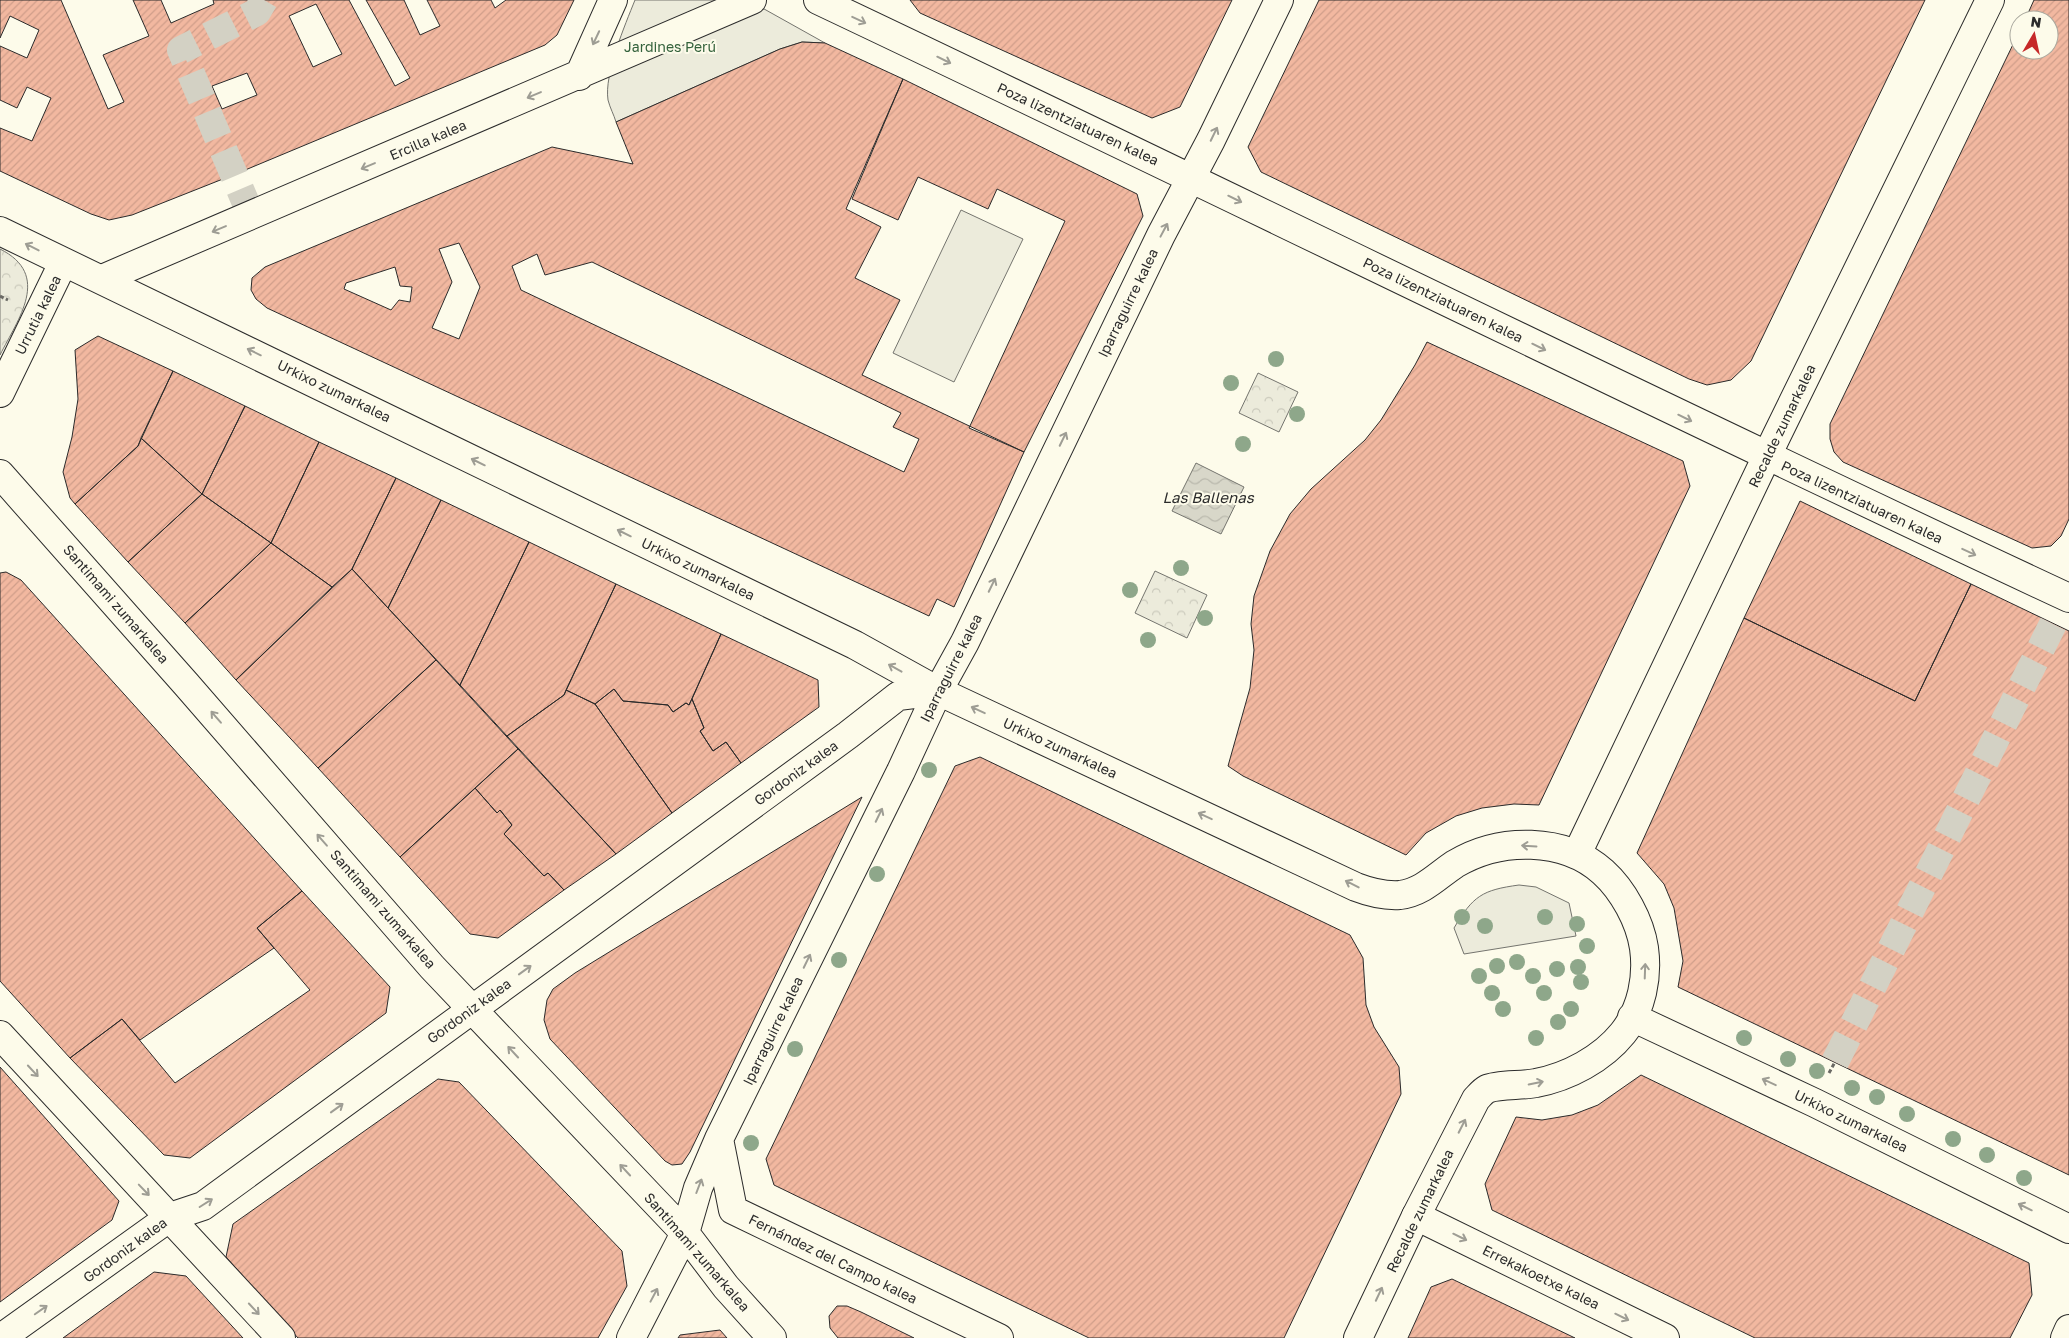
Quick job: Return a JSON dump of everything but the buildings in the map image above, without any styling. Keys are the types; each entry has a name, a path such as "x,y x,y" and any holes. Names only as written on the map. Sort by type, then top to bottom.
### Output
{"street":[{"path":"579,76 613,0"},
{"name":"Ercilla kalea","path":"102,279 579,76 752,0"},
{"name":"Poza lizentziatuaren kalea","path":"818,0 1192,178 1766,457 2068,595"},
{"name":"Iparraguirre kalea","path":"631,1338 685,1233 698,1188 719,1139 901,771 938,691 965,642 1161,236 1192,178 1279,0"},
{"name":"Recalde zumarkalea","path":"1577,854 1766,457 1990,0"},
{"name":"Urkixo zumarkalea","path":"0,231 855,645 938,691 1356,887 1371,892 1399,895 1426,886 1472,855 1498,847 1529,845 1554,848 1577,854"},
{"name":"Urrutia kalea","path":"0,393 63,263"},
{"name":"Santimami zumarkalea","path":"0,474 472,1009 685,1233 726,1287 772,1338"},
{"name":"Gordoniz kalea","path":"1,1338 170,1217 203,1206 848,735 898,696 938,691"},
{"path":"1577,854 1595,865 1612,880 1627,902 1638,926 1644,944 1645,982 1632,1017"},
{"name":"Recalde zumarkalea","path":"1358,1338 1416,1216 1476,1099 1488,1089 1536,1083 1569,1073 1612,1044 1623,1033 1632,1017"},
{"name":"Urkixo zumarkalea","path":"1632,1017 1816,1104 2069,1228"},
{"path":"0,1035 281,1338"},
{"name":"Fernández del Campo kalea","path":"719,1139 733,1210 999,1338"},
{"name":"Errekakoetxe kalea","path":"1416,1216 1666,1338"},
{"path":"2065,1338 2069,1329"}],"path":[{"path":"0,296 13,302"}],"green space":[{"name":"Jardines Perú","path":"635,0 748,0 825,43 802,42 780,49 616,122 608,100 609,77 616,50"},
{"path":"961,210 1023,239 954,382 893,353"},
{"path":"0,249 16,260 24,271 28,284 22,312 0,355"},
{"path":"1258,373 1298,392 1279,432 1239,413"},
{"path":"1155,571 1207,595 1187,638 1135,613"},
{"path":"1519,885 1536,887 1569,903 1576,936 1464,954 1454,928 1467,908 1487,892"}],"water":[{"name":"Las Ballenas","path":"1196,463 1244,487 1221,534 1172,511"}],"tunnel":[{"path":"251,215 181,50 257,12 264,0"},
{"path":"1835,1062 2053,624"}]}
